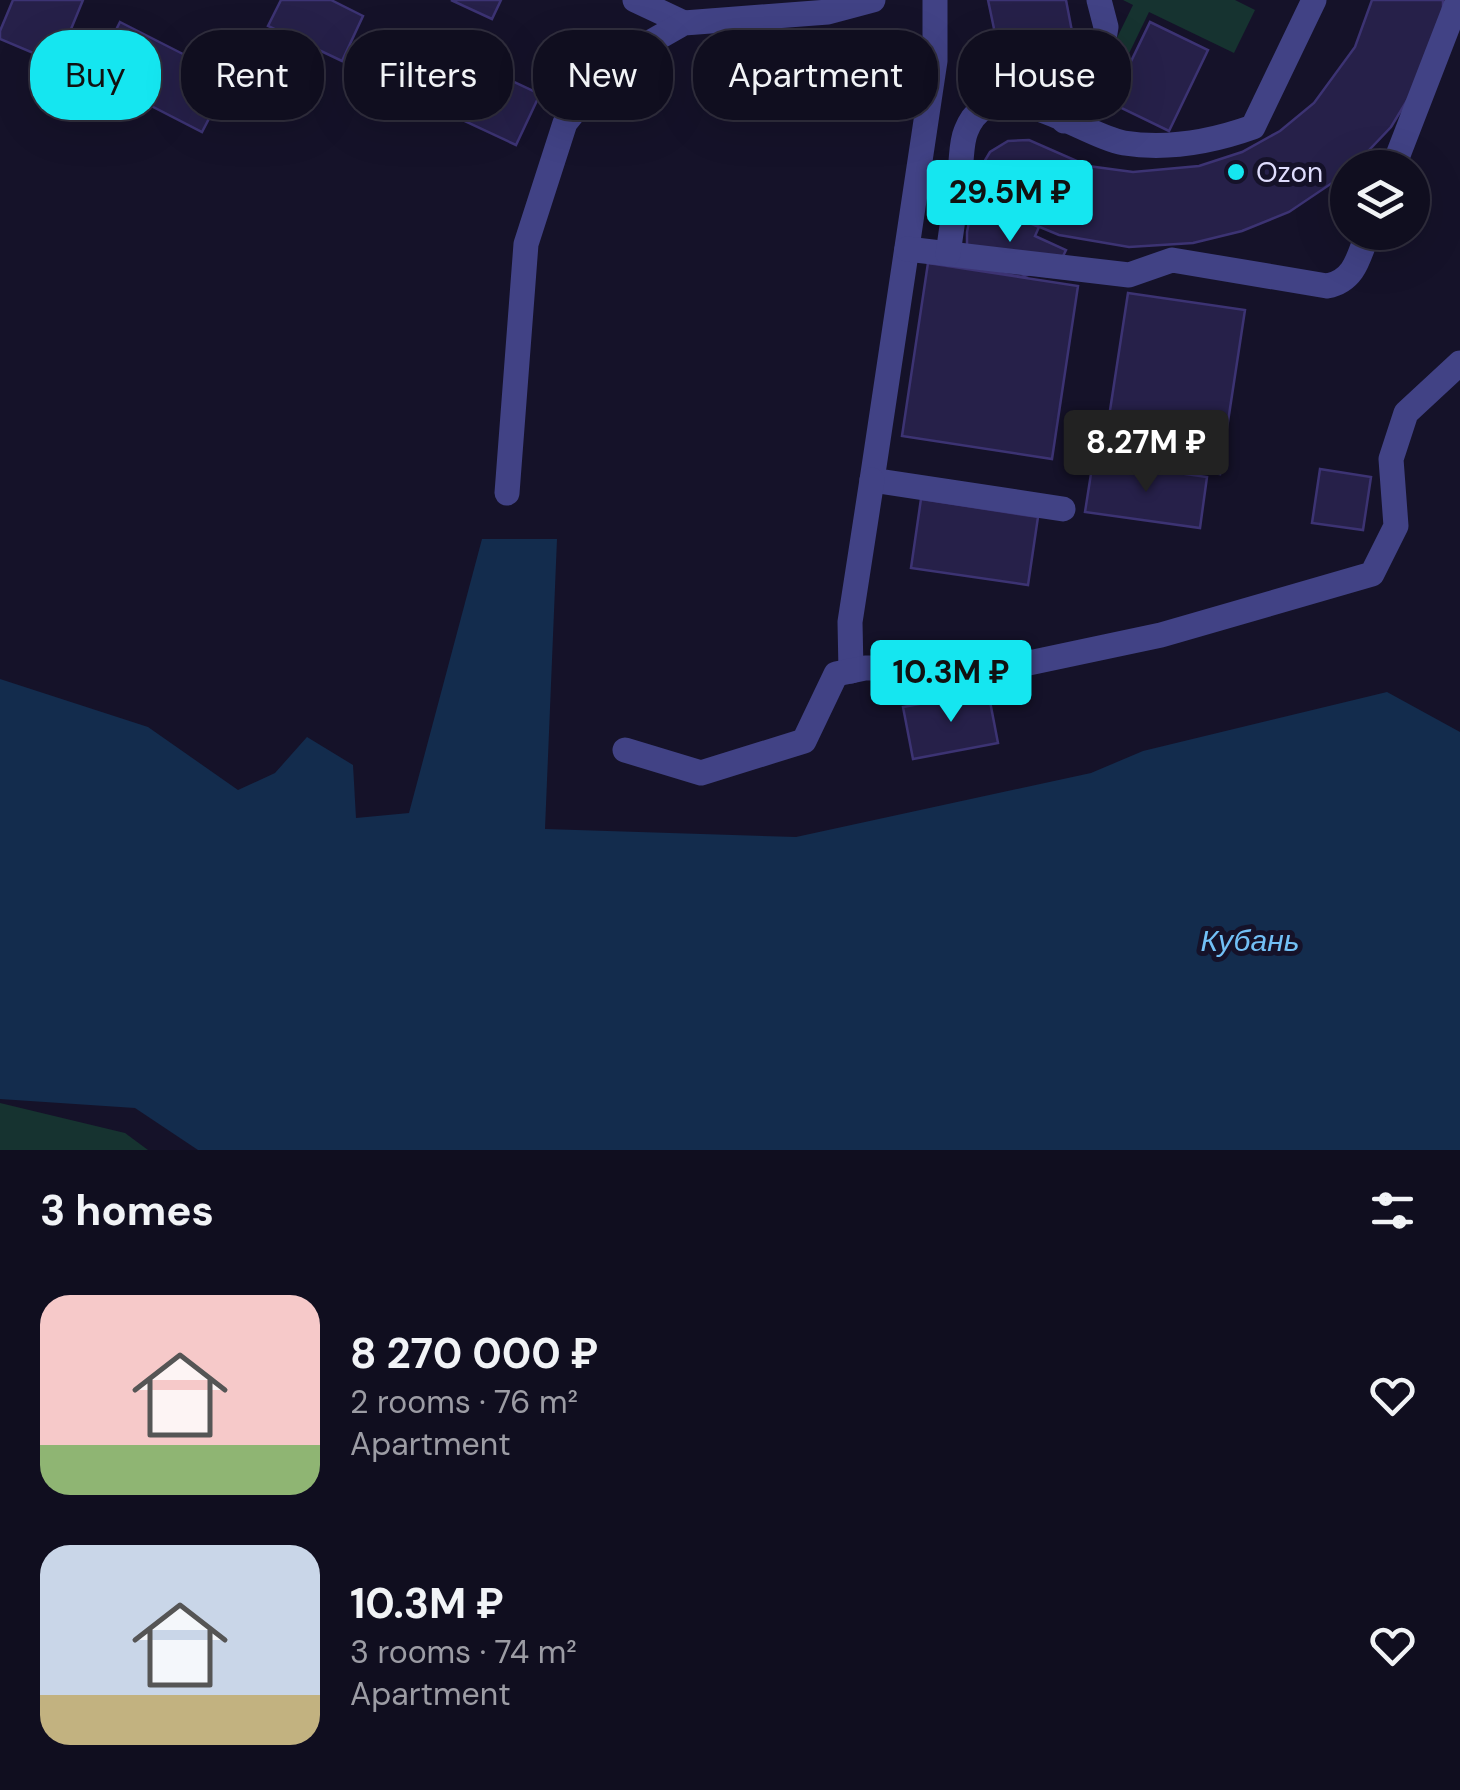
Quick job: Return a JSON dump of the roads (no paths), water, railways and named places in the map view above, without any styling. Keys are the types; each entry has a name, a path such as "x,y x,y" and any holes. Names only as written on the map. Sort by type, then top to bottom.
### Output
{"lane":[{"path":"635,0 684,23"},
{"path":"507,494 526,244 566,124 612,64 684,23 828,12 872,0"},
{"path":"851,671 850,622 907,248 939,118 935,0"},
{"path":"1064,121 1104,39 1106,27 1099,0"},
{"path":"948,254 965,132 989,108 1016,102 1029,104 1101,138 1152,146 1204,142 1253,127 1314,0"},
{"path":"1400,150 1458,0"},
{"path":"907,248 1129,275 1172,260 1327,286 1340,284 1349,277 1360,250"},
{"path":"625,750 701,772 804,741 836,674 866,668 1005,668 1160,635 1372,574 1396,526 1391,459 1406,413 1460,363"},
{"path":"872,480 1063,509"}],"water":[{"name":"Кубань","path":"482,539 557,539 545,829 796,837 1091,773 1143,751 1387,692 1460,732 1460,1150 198,1150 135,1108 0,1099 0,679 148,727 238,790 275,773 307,737 353,765 356,818 409,813"}],"place":[{"name":"Ozon","path":"1236,172"}]}
